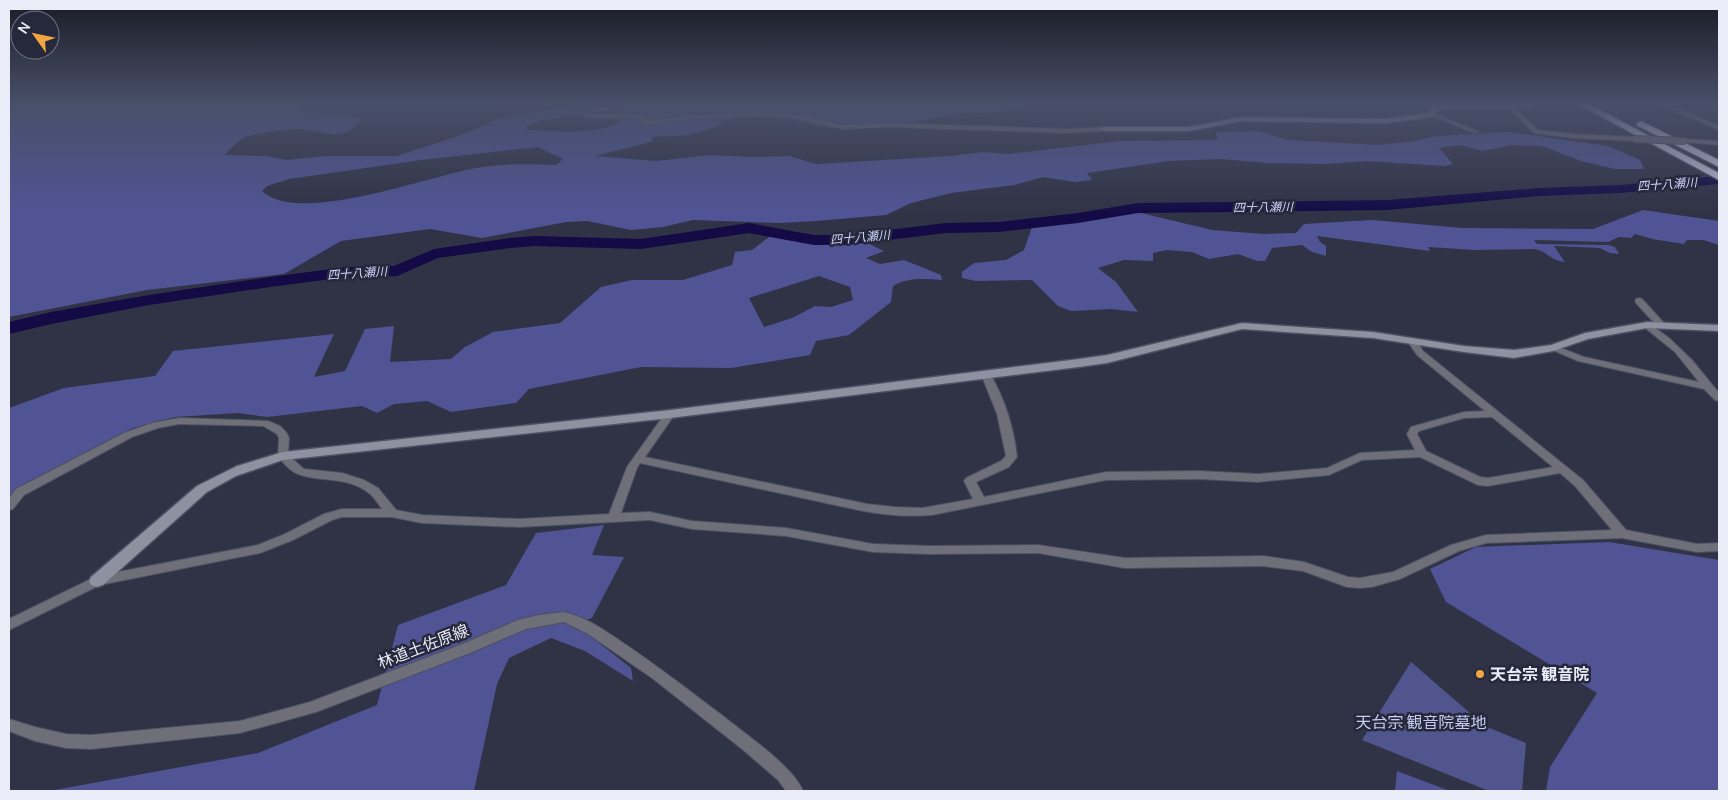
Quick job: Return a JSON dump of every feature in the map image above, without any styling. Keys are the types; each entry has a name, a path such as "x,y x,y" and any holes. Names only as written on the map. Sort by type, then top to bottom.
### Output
{"highway":[{"path":"1650,140 1719,177"},
{"path":"1672,140 1719,164"}],"street":[{"path":"1668,140 1719,143"},
{"path":"1639,301 1661,324"},
{"path":"9,625 97,581 202,489 239,469 283,456 670,414 1107,359 1242,326 1364,335 1492,353 1514,354 1553,348 1585,336 1647,325 1661,324 1719,328"},
{"path":"1647,325 1683,356 1695,369 1706,386 1719,398"},
{"path":"1413,342 1420,353 1579,482 1622,534"},
{"path":"1553,348 1588,361 1706,386"},
{"path":"980,501 970,481 1005,464 1012,457 1002,416 986,374"},
{"path":"614,519 630,473 670,414"},
{"path":"1422,453 1412,434 1415,429 1464,415 1496,414"},
{"path":"9,506 20,492 128,435 156,425 178,421 264,423 276,428 284,438 283,456 296,469 302,472 342,477 360,483 374,491 392,513"},
{"path":"638,459 884,511 932,511 1106,476 1199,475 1258,478 1329,471 1360,457 1422,453 1478,481 1488,482 1563,469"},
{"path":"97,581 260,548 289,537 328,517 342,513 392,513 422,519 519,523 650,516 692,525 786,532 873,548 929,550 1038,549 1125,563 1263,561 1304,567 1348,582 1360,583 1396,576 1455,548 1486,538 1622,534 1697,548 1719,547"},
{"name":"林道土佐原線","path":"9,725 50,737 91,742 240,727 311,708 465,649 524,624 564,617 582,624 657,674 747,744 782,775 795,791"}],"green space":[{"name":"天台宗 観音院墓地","path":"1411,662 1485,726 1526,743 1522,791 1489,791 1362,740"}],"shaded area":[{"path":"9,140 240,140 224,155 266,156 286,160 327,156 397,156 445,140 654,140 595,156 656,161 711,155 789,156 816,164 950,156 983,152 1008,154 1120,141 1294,140 1378,145 1417,140 1568,140 1608,146 1640,160 1644,169 1615,169 1581,161 1542,146 1511,145 1483,151 1460,145 1439,148 1453,164 1444,166 1367,161 1325,164 1267,163 1221,159 1169,161 1087,173 1092,180 1075,182 1043,177 1014,185 951,193 911,203 886,215 780,223 693,220 663,227 631,230 587,221 566,222 482,238 430,229 341,241 284,274 147,290 9,317","holes":["538,147 563,159 556,165 486,166 365,196 333,201 304,203 280,200 262,191 267,186 289,179 421,160"]},
{"path":"1643,210 1719,221 1719,245 1703,240 1687,240 1684,244 1635,234 1631,238 1619,237 1608,242 1534,240 1537,244 1608,245 1615,247 1619,254 1610,253 1600,248 1554,246 1565,262 1534,249 1474,250 1428,247 1430,251 1317,236 1320,242 1326,246 1326,256 1312,252 1302,245 1272,248 1265,261 1257,261 1238,254 1209,259 1192,252 1167,250 1153,253 1153,261 1124,260 1098,268 1116,282 1138,312 1111,309 1071,311 1058,306 1032,280 976,281 962,278 962,272 974,263 1006,260 1024,250 1032,227 1137,212 1212,230 1264,234 1296,233 1304,224 1372,220 1462,228 1593,229"},
{"path":"791,231 803,233 808,241 813,242 838,236 848,236 864,241 884,251 866,258 880,264 904,260 941,275 942,280 911,280 893,286 891,302 849,335 816,341 810,355 731,368 641,367 529,389 516,403 451,412 427,401 394,404 377,413 362,406 267,417 238,413 175,417 133,428 9,495 9,408 64,388 155,376 173,351 334,334 314,377 345,371 365,329 394,326 390,362 451,359 465,347 493,332 560,323 601,287 632,280 683,280 732,265 735,252 752,250 769,237","holes":["819,276 850,287 853,300 831,307 815,306 792,318 764,327 749,298"]},
{"path":"604,525 592,555 624,557 592,618 575,624 631,668 633,681 585,651 551,638 509,658 497,684 474,791 49,791 258,753 377,705 398,625 506,585 536,533"},
{"path":"1609,542 1719,560 1719,791 1546,791 1550,767 1597,693 1446,602 1430,569 1476,547"},
{"path":"1397,771 1450,791 1395,791"}],"waterway":[{"name":"四十八瀬川","path":"9,328 51,318 149,300 270,282 347,272 397,271 434,254 510,243 534,241 641,244 749,228 814,240 847,240 946,228 999,227 1078,218 1138,208 1387,205 1539,192 1620,189 1719,180"}],"place":[{"name":"天台宗 観音院","path":"1480,674"}]}
